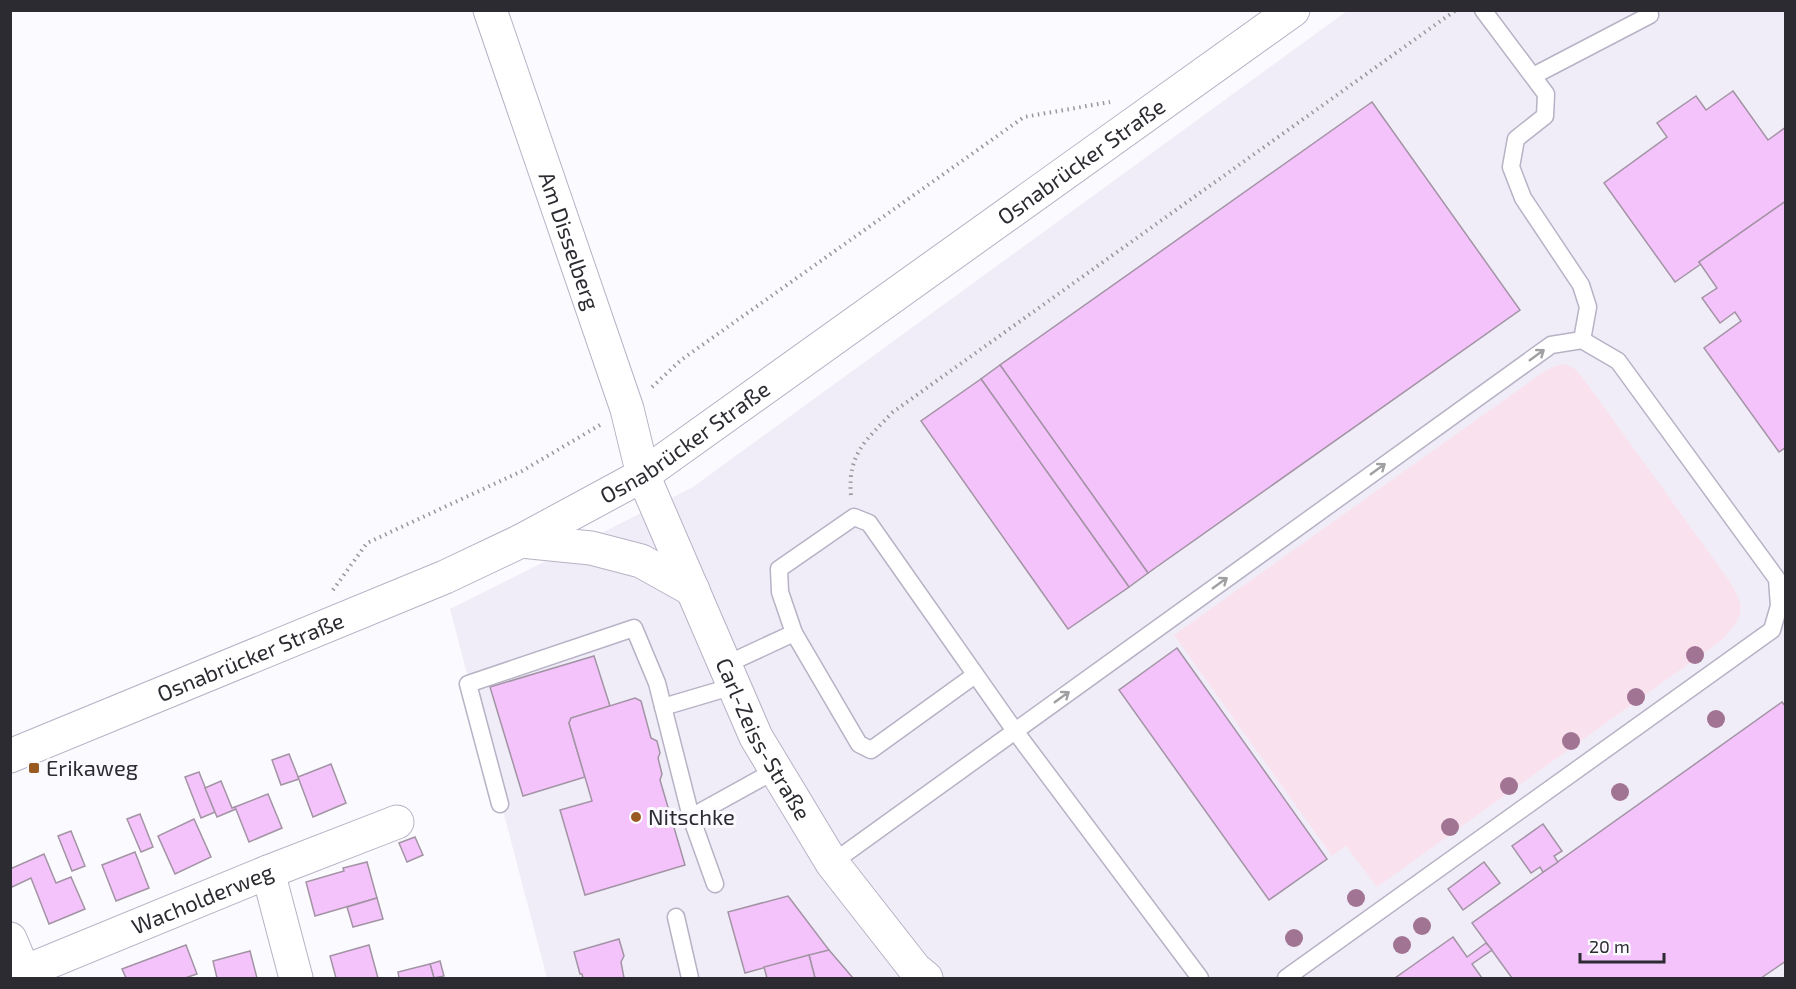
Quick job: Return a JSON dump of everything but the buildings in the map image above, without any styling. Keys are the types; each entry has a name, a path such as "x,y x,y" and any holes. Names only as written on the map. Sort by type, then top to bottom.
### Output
{"main road":[{"name":"Am Disselberg","path":"490,10 627,409 643,475"},
{"name":"Osnabrücker Straße","path":"10,756 445,577 521,541 643,475 1293,10"},
{"name":"Carl-Zeiss-Straße","path":"643,475 756,737 832,863 915,969 926,978"},
{"path":"521,541 591,548 640,561 693,590"},
{"name":"Wacholderweg","path":"17,975 397,822"},
{"path":"268,872 296,978"},
{"path":"10,939 17,975"}],"lane":[{"path":"1483,10 1546,94 1545,116 1516,140 1511,166 1522,198 1581,285 1588,307 1582,340"},
{"path":"1533,76 1650,15"},
{"path":"832,863 1551,345 1582,340 1618,361 1777,579 1779,606 1772,630 1286,978"},
{"path":"975,675 871,750 859,744 794,633 780,592 779,569 854,517 869,523 1015,731 1200,978"},
{"path":"500,804 468,684 634,627 657,682 691,818 715,884"},
{"path":"663,707 729,676 794,633"},
{"path":"691,818 776,770"},
{"path":"676,917 690,978"}],"path":[{"path":"854,517 850,487 856,454 893,412 1456,10"}],"shaded area":[{"path":"1347,11 1785,11 1785,978 547,978 450,609 693,487"},
{"path":"1564,364 1574,368 1583,378 1728,579 1740,604 1739,618 1722,640 1377,887 1346,846 1332,856 1174,635 1542,373"}],"place":[{"name":"Erikaweg","path":"34,768"},
{"name":"Nitschke","path":"636,817"}]}
